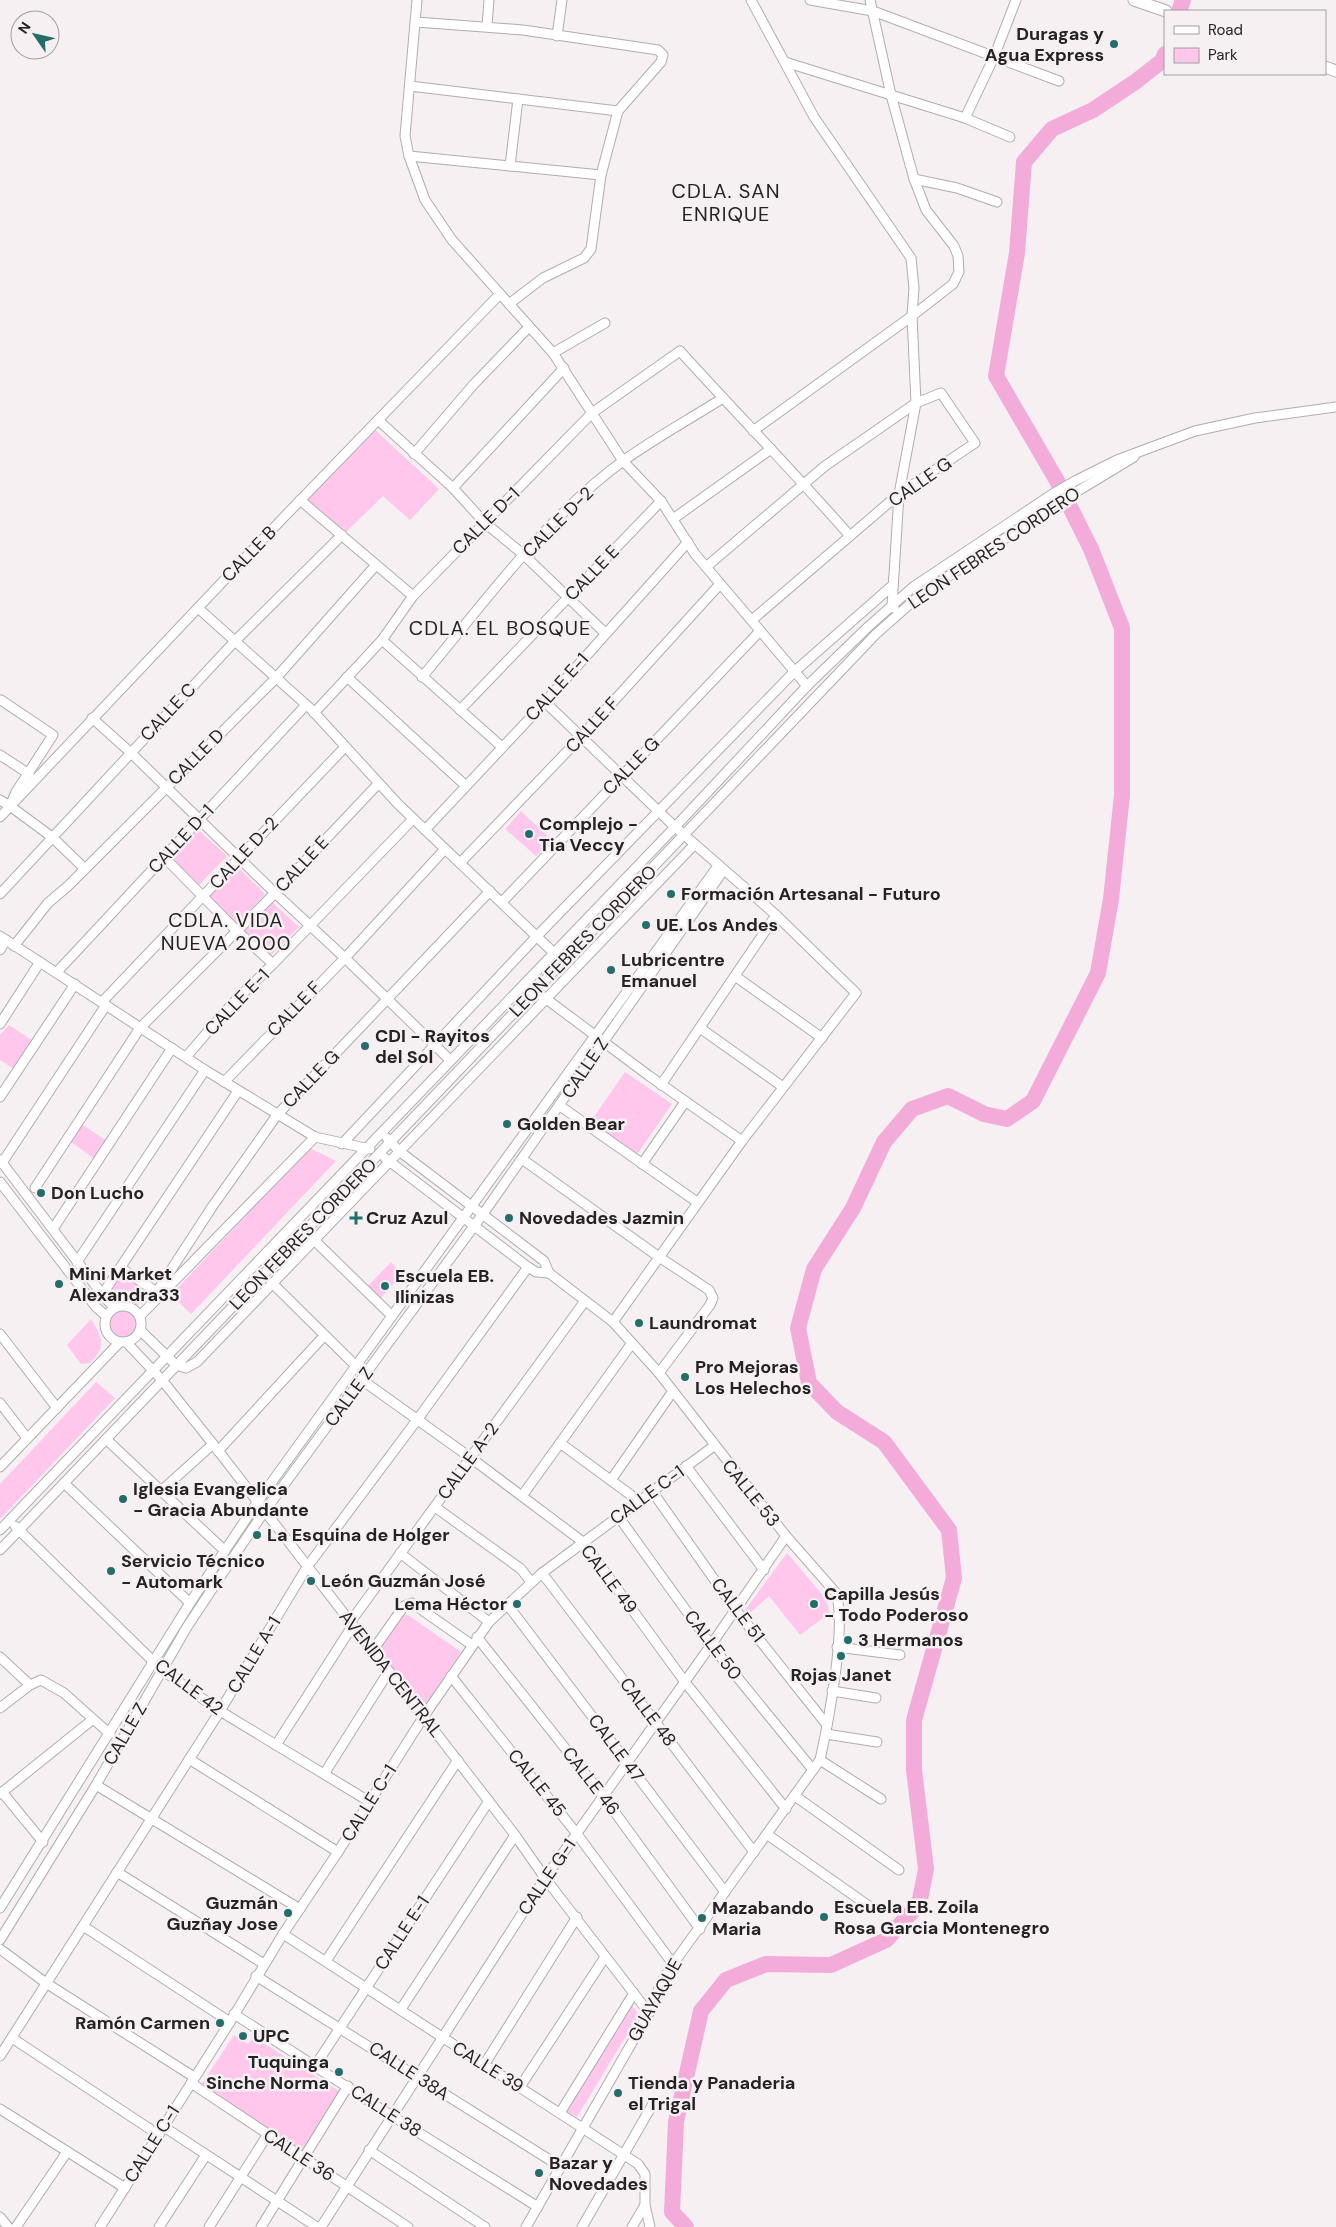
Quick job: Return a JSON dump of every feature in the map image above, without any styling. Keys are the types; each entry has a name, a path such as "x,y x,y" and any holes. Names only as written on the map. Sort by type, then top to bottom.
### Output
{"main road":[{"path":"1134,0 1164,10"}],"street":[{"path":"417,0 405,136 409,156 424,200 452,240 553,353 623,461 661,501 706,567 794,672 808,686"},
{"path":"487,26 489,0"},
{"path":"557,36 562,0"},
{"path":"751,0 814,117 911,258 914,288 912,316 916,403 899,494 892,606 899,614"},
{"path":"810,0 873,11 1059,81"},
{"path":"753,431 912,316 953,284 959,272 960,267 954,246 926,210 914,179 891,94 870,0"},
{"path":"965,118 994,57 1016,0"},
{"path":"416,22 487,26 658,50 663,55 661,62 618,111 601,175 591,249 584,258 543,278 509,304"},
{"path":"785,62 965,118 1010,137"},
{"path":"410,86 618,111"},
{"path":"510,166 518,99"},
{"path":"409,156 601,175"},
{"path":"914,179 957,188 997,202"},
{"name":"CALLE B","path":"0,817 300,500 500,294"},
{"path":"553,353 605,323"},
{"path":"414,454 474,384 529,327"},
{"name":"CALLE D-1","path":"314,713 382,640 413,596 592,413 680,350 723,398"},
{"path":"453,488 564,368"},
{"name":"CALLE G","path":"752,620 899,494 976,443 941,393 916,403"},
{"path":"723,398 850,536"},
{"name":"CALLE D-2","path":"422,677 524,555 576,501 623,461 723,398"},
{"path":"706,567 825,466 916,403"},
{"name":"LEON FEBRES CORDERO","path":"0,1530 808,686 869,626 913,587 1051,495 1077,485 1147,449 1194,431 1255,418 1336,407"},
{"path":"378,420 453,488 484,522 524,555 605,633"},
{"path":"673,519 771,449"},
{"name":"LEON FEBRES CORDERO","path":"0,1550 315,1223 462,1066 876,634 919,596 1058,503 1077,485"},
{"path":"300,500 366,554 376,565 413,596"},
{"name":"CALLE E","path":"460,710 661,501"},
{"name":"CALLE C","path":"0,894 235,641 342,535"},
{"name":"CALLE E-1","path":"425,830 545,702 688,542"},
{"name":"CALLE D","path":"14,946 48,903 276,678 376,565"},
{"name":"CALLE F","path":"460,863 581,737 720,584"},
{"path":"342,1144 538,935 794,672 893,585"},
{"path":"198,608 306,705 378,784 538,935 554,953"},
{"name":"CALLE G","path":"502,902 760,631"},
{"path":"382,640 502,747"},
{"path":"348,677 466,786"},
{"path":"1,700 53,734 16,792 10,806"},
{"path":"545,702 684,836 776,915 856,993 697,1202 613,1322"},
{"name":"CALLE D-1","path":"57,972 306,705"},
{"path":"92,718 130,752 238,859 346,958 450,1060"},
{"name":"CALLE D-2","path":"1,1161 104,1003 345,747"},
{"path":"0,755 29,774"},
{"name":"CALLE E","path":"35,1188 140,1028 275,893 378,784"},
{"path":"0,800 52,837 85,868"},
{"name":"CALLE E-1","path":"186,1057 230,1006 413,819"},
{"path":"140,1330 176,1366 186,1368 197,1362 694,844"},
{"name":"CALLE F","path":"224,1082 346,958 445,849"},
{"path":"164,858 273,964"},
{"name":"CALLE Z","path":"2,1901 43,1842 154,1661 258,1501 472,1207 599,1040 720,868"},
{"name":"CALLE G","path":"121,1268 157,1292 212,1207 277,1115 388,1001 490,891"},
{"path":"661,1085 776,915"},
{"path":"587,936 589,953"},
{"path":"0,950 3,938"},
{"name":"CALLE 53","path":"3,938 205,1070 315,1137 367,1148 380,1154 528,1267 536,1272 549,1273"},
{"path":"564,960 573,970"},
{"path":"0,1024 40,962"},
{"path":"735,976 822,1038"},
{"path":"526,982 599,1040 742,1142"},
{"path":"0,1096 75,984"},
{"path":"700,1028 783,1087"},
{"name":"CALLE Z","path":"0,1940 96,1785 187,1627 264,1512 560,1106 599,1040"},
{"path":"53,1230 172,1048"},
{"path":"462,1066 465,1082"},
{"path":"77,1262 205,1070"},
{"path":"102,1295 238,1090"},
{"path":"642,1164 684,1102"},
{"path":"560,1106 697,1202"},
{"path":"424,1108 432,1116"},
{"name":"CALLE 53","path":"382,1132 399,1151 544,1261 549,1273 613,1322 659,1373 786,1536 836,1592 839,1602 838,1647 820,1760"},
{"path":"0,1467 123,1342 135,1338 140,1330 140,1316 315,1137"},
{"path":"522,1159 659,1257 709,1290 713,1298 710,1305 659,1373"},
{"path":"1,1161 102,1295 114,1307"},
{"path":"0,1182 96,1307 106,1316"},
{"path":"315,1223 317,1237 392,1316"},
{"path":"277,1262 285,1270"},
{"name":"CALLE A-1","path":"0,2056 220,1711 307,1567 528,1267"},
{"path":"272,1283 356,1366"},
{"path":"248,1292 256,1300"},
{"name":"CALLE A-2","path":"276,1745 352,1623 400,1553 585,1301"},
{"path":"123,1342 108,1336 105,1330 106,1316 114,1307 128,1306 140,1316"},
{"path":"0,1334 56,1408"},
{"path":"161,1491 216,1447 324,1336"},
{"name":"AVENIDA CENTRAL","path":"123,1342 162,1380 216,1447 258,1501 264,1512 489,1800 545,1878 649,2013"},
{"path":"522,1496 632,1343"},
{"name":"CALLE 49","path":"362,1380 471,1458 583,1542 685,1682 786,1809"},
{"path":"611,1480 673,1391"},
{"path":"0,1403 27,1438"},
{"path":"106,1439 225,1550"},
{"path":"560,1443 639,1501"},
{"name":"CALLE C-1","path":"100,2227 232,2018 256,1976 474,1641 507,1604 542,1573 714,1446"},
{"path":"686,1466 764,1570"},
{"path":"64,1483 190,1604"},
{"name":"CALLE 51","path":"652,1492 735,1609 826,1729"},
{"path":"435,1507 521,1569 531,1582"},
{"name":"CALLE 50","path":"618,1516 711,1646 813,1770"},
{"name":"CALLE 42","path":"10,1520 162,1670 220,1711 370,1802"},
{"name":"CALLE G-1","path":"319,2227 418,2078 545,1878 711,1646 786,1536"},
{"path":"400,1553 489,1622"},
{"name":"CALLE 48","path":"542,1573 754,1852"},
{"name":"CALLE 46","path":"373,1650 404,1606 412,1603 474,1641 603,1796 700,1929"},
{"name":"CALLE 47","path":"507,1604 725,1892"},
{"path":"838,1647 900,1655"},
{"path":"0,1657 30,1685"},
{"path":"324,1774 389,1671"},
{"name":"CALLE 45","path":"451,1676 577,1834 673,1964"},
{"path":"0,1708 30,1685 41,1680 64,1693 92,1720 110,1734"},
{"path":"832,1691 876,1698"},
{"path":"43,1842 1,1793 92,1720"},
{"path":"826,1729 877,1742"},
{"path":"189,1759 338,1852"},
{"path":"326,1961 458,1760"},
{"path":"820,1760 881,1799"},
{"name":"GUAYAQUE","path":"526,2227 649,2013 661,1983 820,1760"},
{"path":"96,1785 300,1909"},
{"path":"795,1796 899,1870"},
{"name":"CALLE E-1","path":"315,2066 489,1800"},
{"path":"401,2009 515,1835"},
{"path":"768,1835 873,1909"},
{"path":"117,1872 264,1964"},
{"path":"484,2065 577,1918"},
{"name":"CALLE 38","path":"83,1926 232,2018 348,2086 538,2208"},
{"name":"CALLE 39","path":"283,1934 638,2164 644,2174 645,2205 650,2227"},
{"name":"CALLE 36","path":"0,1949 46,1983 408,2227"},
{"path":"520,2087 605,1957"},
{"name":"CALLE 38A","path":"256,1976 561,2167"},
{"path":"560,2112 634,1993"},
{"path":"12,2038 161,2131 206,2155 319,2227"},
{"path":"261,2227 348,2086"},
{"path":"582,2227 654,2102"},
{"path":"0,2109 125,2188"},
{"path":"208,2227 268,2134"},
{"path":"369,2150 485,2227"},
{"path":"16,2227 67,2152"},
{"path":"160,2227 206,2155"},
{"path":"632,2227 645,2205"},
{"path":"0,2217 8,2227"}],"green space":[{"path":"373,428 439,489 410,520 383,496 346,532 306,498"},
{"name":"Complejo - Tia Veccy","path":"521,811 552,840 536,856 505,829"},
{"path":"196,828 227,856 197,887 167,857"},
{"path":"237,866 265,894 235,926 207,897"},
{"path":"272,902 299,927 269,957 243,932"},
{"path":"9,1025 33,1041 14,1069 0,1060 0,1035"},
{"path":"625,1072 672,1104 635,1157 589,1124"},
{"path":"83,1125 107,1141 96,1160 70,1141"},
{"path":"310,1148 336,1161 191,1314 171,1295"},
{"path":"391,1262 402,1274 381,1298 368,1286"},
{"path":"122,1271 155,1294 135,1306 128,1303 117,1303 106,1293"},
{"path":"123,1307 129,1308 134,1312 138,1317 138,1329 134,1334 129,1338 123,1339 117,1338 112,1334 108,1329 107,1323 108,1317 112,1312 117,1308"},
{"path":"91,1319 100,1336 101,1346 96,1357 90,1363 81,1364 67,1345"},
{"path":"96,1382 115,1398 0,1519 0,1484"},
{"path":"787,1553 825,1598 830,1613 800,1635 769,1596 747,1616 743,1613"},
{"path":"403,1614 408,1615 461,1652 424,1707 377,1647"},
{"path":"631,2004 639,2015 577,2117 565,2110"},
{"path":"234,2035 248,2044 254,2037 342,2093 303,2153 201,2085"}],"waterway":[{"path":"1179,10 1183,0"},
{"path":"686,2227 672,2212 676,2122 701,2011 726,1980 766,1964 831,1965 886,1940 919,1904 926,1869 914,1770 914,1720 954,1578 949,1530 884,1442 837,1412 809,1383 798,1328 814,1269 853,1208 884,1142 912,1109 948,1096 984,1114 1007,1119 1033,1101 1098,973 1111,899 1122,795 1122,628 1091,549 1056,479 996,376 1017,253 1024,162 1052,129 1093,110 1135,82 1162,61 1164,56"}],"place":[{"name":"Duragas y Agua Express","path":"1114,44"},
{"name":"Complejo - Tia Veccy","path":"529,834"},
{"name":"Formación Artesanal - Futuro","path":"671,894"},
{"name":"UE. Los Andes","path":"646,925"},
{"name":"Lubricentre Emanuel","path":"611,970"},
{"name":"CDI - Rayitos del Sol","path":"365,1046"},
{"name":"Golden Bear","path":"507,1124"},
{"name":"Don Lucho","path":"41,1193"},
{"name":"Cruz Azul","path":"356,1218"},
{"name":"Novedades Jazmin","path":"509,1218"},
{"name":"Mini Market Alexandra33","path":"59,1284"},
{"name":"Escuela EB. Ilinizas","path":"385,1286"},
{"name":"Laundromat","path":"639,1323"},
{"name":"Pro Mejoras Los Helechos","path":"685,1377"},
{"name":"Iglesia Evangelica - Gracia Abundante","path":"123,1499"},
{"name":"La Esquina de Holger","path":"257,1535"},
{"name":"Servicio Técnico - Automark","path":"111,1571"},
{"name":"León Guzmán José","path":"311,1581"},
{"name":"Lema Héctor","path":"517,1604"},
{"name":"Capilla Jesús - Todo Poderoso","path":"814,1604"},
{"name":"3 Hermanos","path":"848,1640"},
{"name":"Rojas Janet","path":"841,1656"},
{"name":"Guzmán Guzñay Jose","path":"288,1913"},
{"name":"Escuela EB. Zoila Rosa Garcia Montenegro","path":"824,1917"},
{"name":"Mazabando Maria","path":"702,1918"},
{"name":"Ramón Carmen","path":"220,2023"},
{"name":"UPC","path":"243,2036"},
{"name":"Tuquinga Sinche Norma","path":"339,2072"},
{"name":"Tienda y Panaderia el Trigal","path":"618,2093"},
{"name":"Bazar y Novedades","path":"539,2173"}],"district":[{"name":"CDLA. SAN ENRIQUE","path":"726,202"},
{"name":"CDLA. EL BOSQUE","path":"500,628"},
{"name":"CDLA. VIDA NUEVA 2000","path":"226,932"}]}
